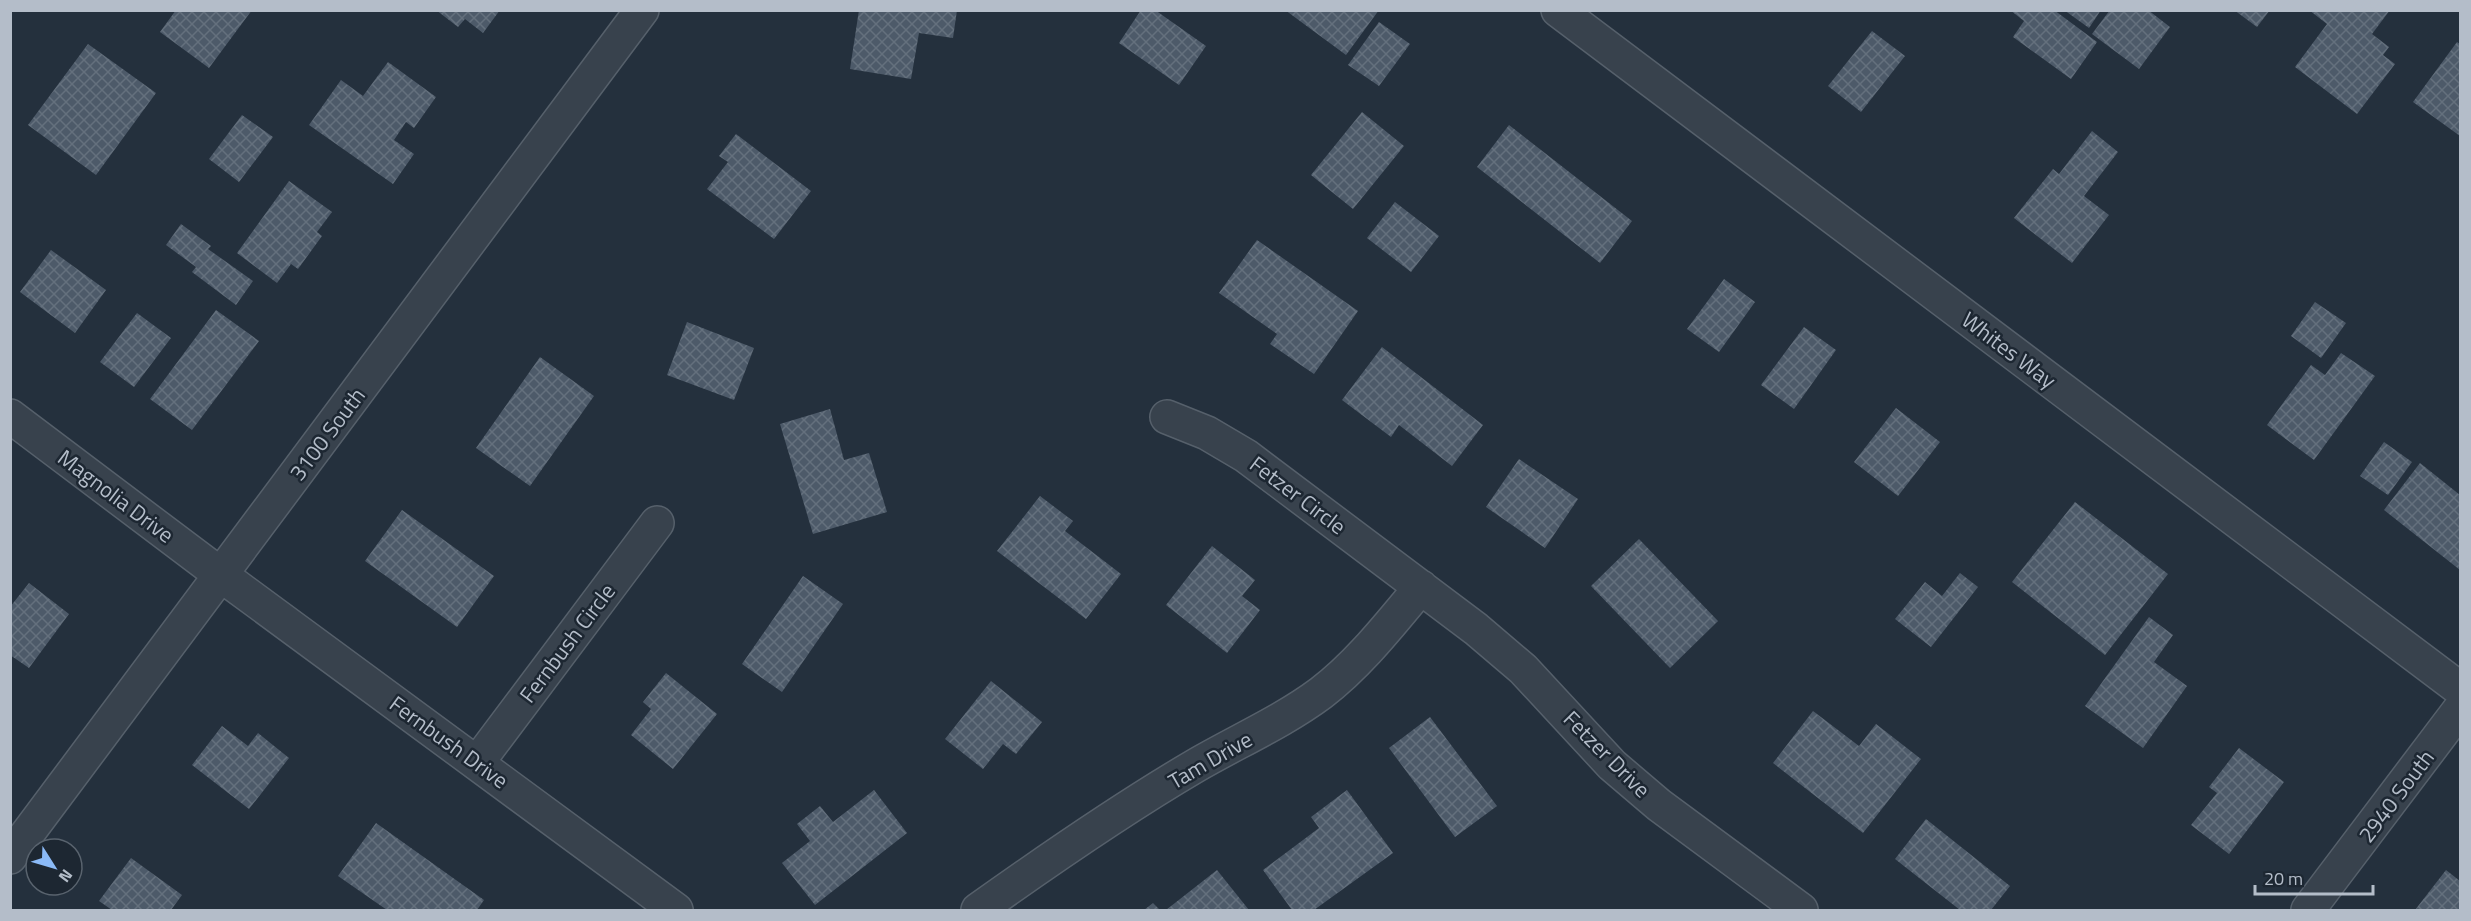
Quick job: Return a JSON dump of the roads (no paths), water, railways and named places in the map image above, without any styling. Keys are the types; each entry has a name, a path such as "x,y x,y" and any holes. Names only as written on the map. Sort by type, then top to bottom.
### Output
{"street":[{"name":"3100 South","path":"10,857 642,10"},
{"name":"Whites Way","path":"1557,10 2460,690"},
{"name":"Magnolia Drive","path":"10,416 221,575"},
{"name":"Fetzer Circle","path":"1167,417 1207,433 1246,456 1421,587"},
{"name":"Fernbush Circle","path":"477,763 657,523"},
{"name":"Fernbush Drive","path":"221,575 676,910"},
{"name":"Tam Drive","path":"978,910 1194,766 1268,727 1322,693 1372,646 1421,587"},
{"name":"Fetzer Drive","path":"1421,587 1523,669 1612,765 1659,805 1801,910"},
{"name":"2940 South","path":"2308,910 2460,709"}]}
